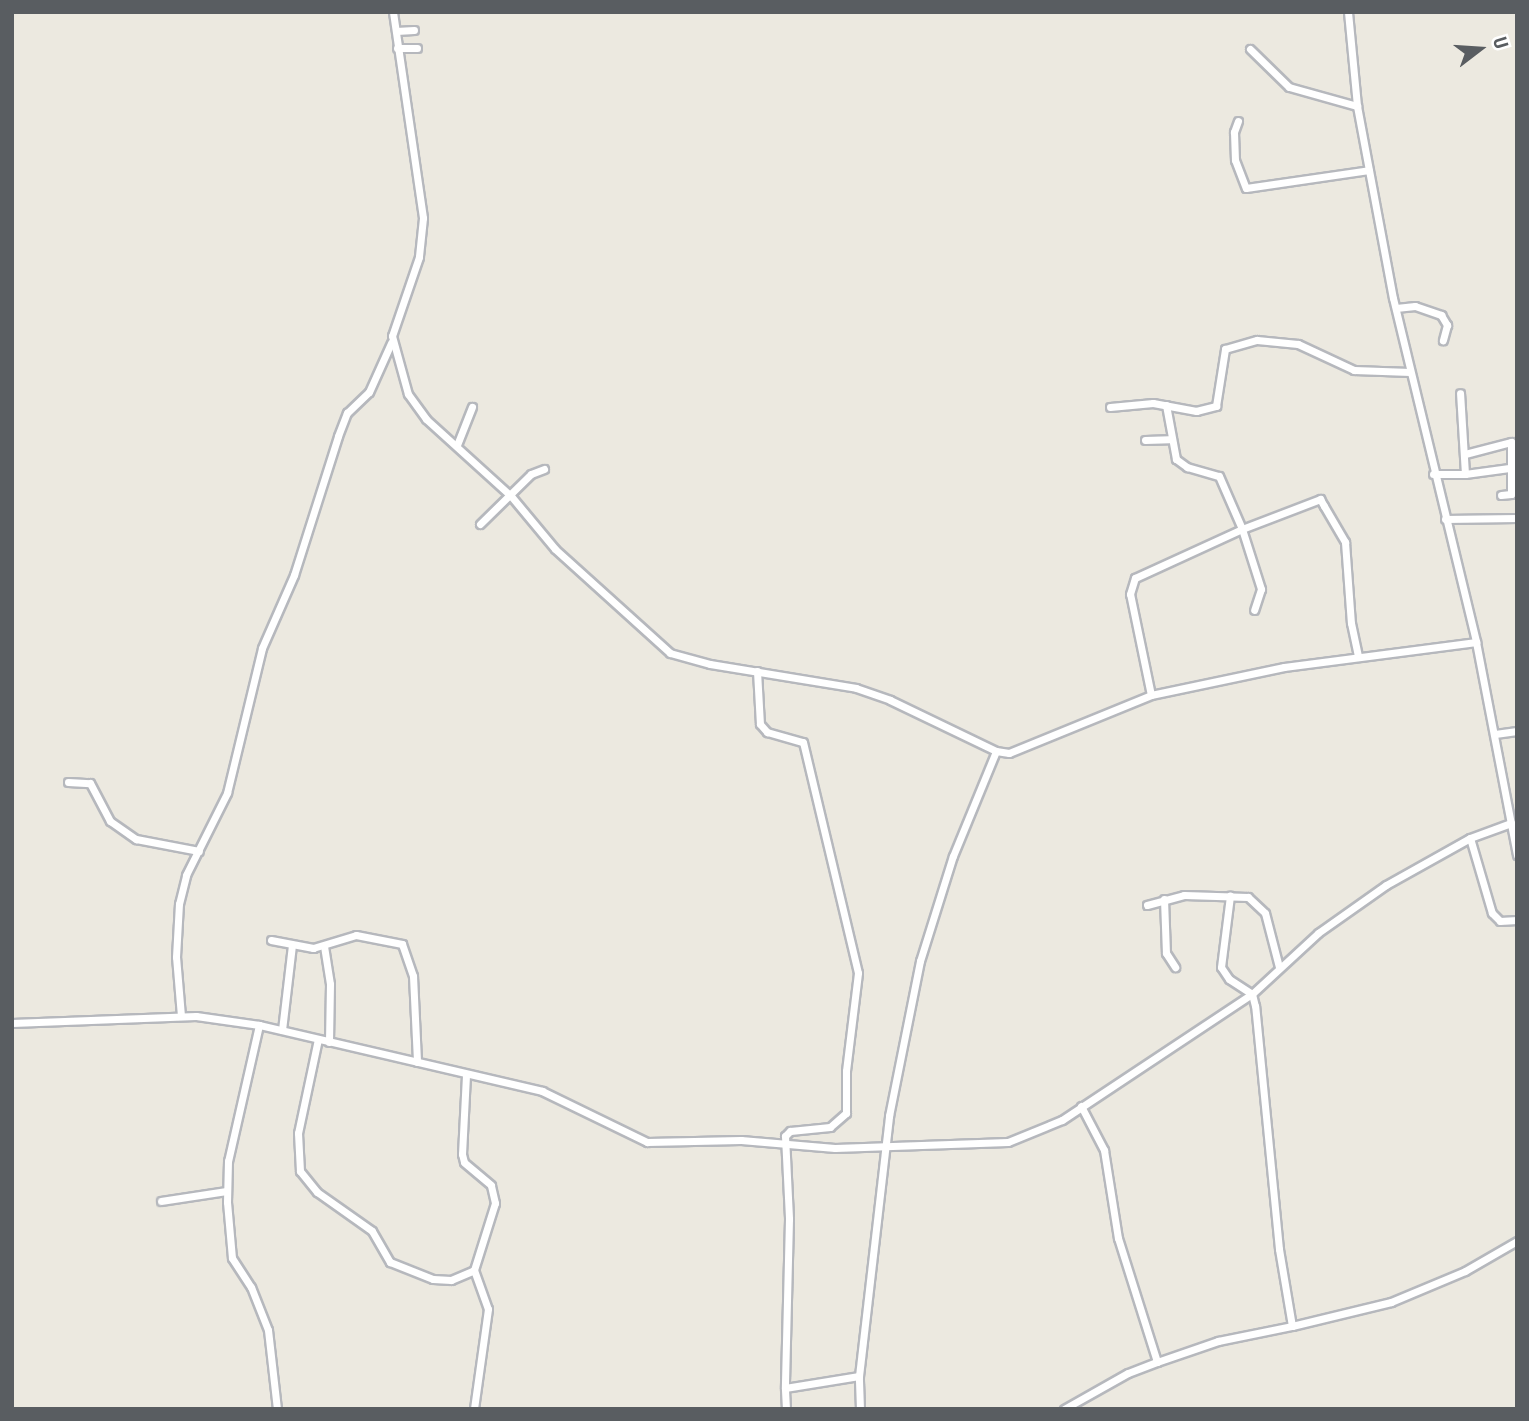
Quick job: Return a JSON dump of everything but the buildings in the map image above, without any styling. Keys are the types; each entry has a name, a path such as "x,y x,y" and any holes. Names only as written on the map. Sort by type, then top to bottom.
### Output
{"street":[{"path":"181,1016 176,957 179,904 186,875 235,768 262,648 294,575 338,436 347,413 369,393 391,343 397,312 423,235 393,12"},
{"path":"1348,12 1357,106 1396,308 1433,474 1476,642 1517,855"},
{"path":"396,32 414,30"},
{"path":"397,48 417,48"},
{"path":"1250,49 1289,87 1357,106"},
{"path":"1238,121 1234,132 1235,160 1246,188 1369,170"},
{"path":"1396,308 1415,306 1441,315 1447,325 1443,340"},
{"path":"1110,407 1166,405 1196,411 1216,406 1225,349 1257,340 1298,344 1354,370 1410,372"},
{"path":"391,343 415,407 511,496 545,538 654,643 687,660 828,681 890,700 996,751 1036,745 1151,695 1359,656 1476,642"},
{"path":"1460,393 1465,474"},
{"path":"1166,405 1169,439 1180,464 1219,476 1242,529 1261,589 1254,610"},
{"path":"457,445 472,407"},
{"path":"1144,440 1169,439"},
{"path":"1465,454 1509,441 1514,468 1511,494 1501,495"},
{"path":"1433,474 1465,474 1514,468"},
{"path":"480,524 531,474 544,470"},
{"path":"1151,695 1130,594 1132,583 1174,557 1320,499 1345,542 1351,623 1359,656"},
{"path":"1445,519 1517,518"},
{"path":"757,671 760,724 767,732 803,742 858,973 847,1059 846,1113 830,1127 790,1131 785,1143 789,1219 786,1409"},
{"path":"1495,734 1517,731"},
{"path":"860,1409 859,1376 886,1146 920,961 953,856 996,751"},
{"path":"68,782 90,783 110,821 136,839 199,851"},
{"path":"12,1023 181,1016 259,1025 542,1091 647,1142 886,1146 1008,1142 1044,1130 1252,994 1279,967 1349,909 1470,838 1511,823"},
{"path":"1470,838 1492,913 1500,921 1517,920"},
{"path":"1230,896 1221,967 1229,979 1252,994"},
{"path":"1147,905 1164,899 1248,897 1263,908 1279,967"},
{"path":"1164,899 1166,953 1175,967"},
{"path":"271,940 324,946 356,934 405,947 413,976 418,1062"},
{"path":"282,1030 292,944"},
{"path":"324,946 331,984 329,1042"},
{"path":"1252,994 1292,1326"},
{"path":"259,1025 228,1161 226,1192 232,1258 251,1287 268,1330 277,1409"},
{"path":"318,1039 297,1144 296,1161 305,1181 366,1225 397,1268 451,1280 474,1270"},
{"path":"466,1073 462,1154 464,1162 491,1185 495,1203 474,1270 488,1309 474,1409"},
{"path":"1081,1106 1104,1150 1118,1238 1157,1362"},
{"path":"161,1201 226,1192"},
{"path":"1063,1409 1128,1373 1218,1341 1391,1302 1465,1271 1517,1241"},
{"path":"785,1388 859,1376"}]}
